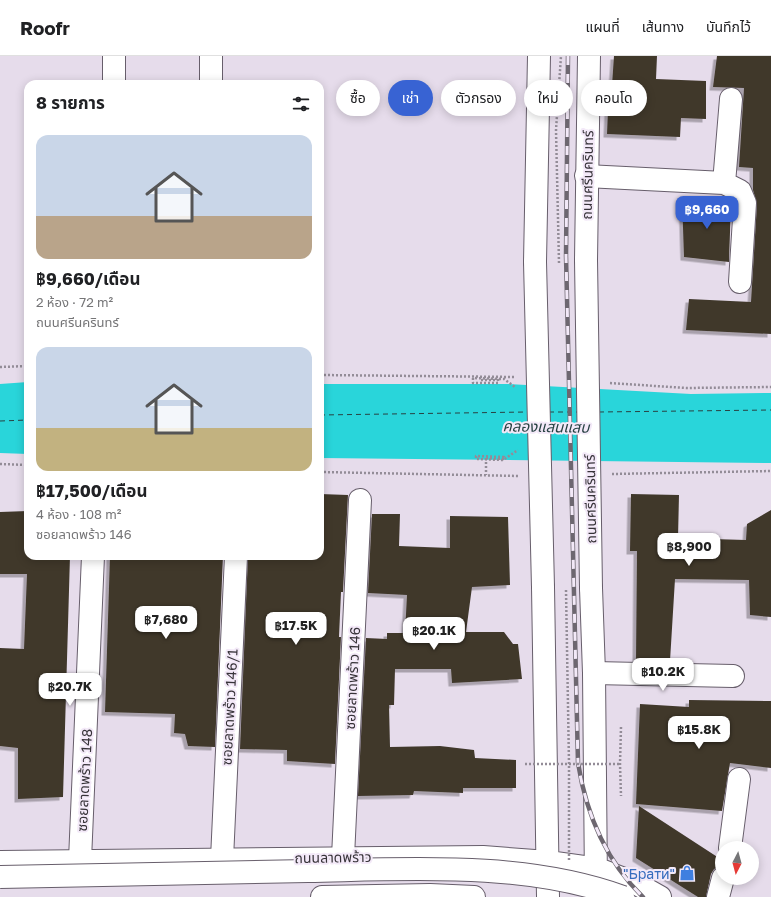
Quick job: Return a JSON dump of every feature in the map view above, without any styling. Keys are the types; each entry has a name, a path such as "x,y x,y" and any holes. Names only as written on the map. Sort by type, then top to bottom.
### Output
{"main road":[{"path":"114,56 114,80"},
{"path":"211,56 211,80"},
{"path":"539,56 535,262 543,587 548,897"},
{"name":"ถนนศรีนครินทร์","path":"589,56 586,176 586,260 591,588 598,869 595,897"},
{"path":"724,182 731,99"},
{"path":"586,176 724,182 740,191 745,203 740,282"},
{"name":"ซอยลาดพร้าว 146","path":"343,857 360,500"},
{"name":"ซอยลาดพร้าว 148","path":"80,860 93,560"},
{"name":"ซอยลาดพร้าว 146/1","path":"222,858 236,560"},
{"path":"594,673 733,676"},
{"path":"731,841 739,779"},
{"name":"ถนนลาดพร้าว","path":"0,862 457,856 548,862 598,869 637,884 660,897"},
{"path":"0,877 430,869 506,873 543,877 582,885 623,897"},
{"path":"718,897 721,885"},
{"path":"322,897 430,895 474,897"}],"path":[{"path":"0,367 24,366"},
{"path":"481,378 498,380 498,383 473,383 473,378 504,379"},
{"path":"486,476 486,458 504,459 504,457 476,456 476,459 504,460"},
{"path":"0,464 24,465"},
{"path":"621,727 621,796"},
{"path":"525,764 620,764"},
{"path":"569,764 569,866"}],"water":[{"path":"24,382 24,454 0,453 0,384"},
{"name":"คลองแสนแสบ","path":"324,384 508,384 691,394 771,393 771,463 324,458"}],"building":[{"path":"614,56 657,56 656,79 706,81 706,119 681,118 680,137 607,134 608,116 647,116 647,80 612,80"},
{"path":"717,56 771,56 771,334 686,330 689,299 751,302 757,204 753,190 753,168 739,167 744,88 713,87"},
{"path":"682,198 731,203 729,262 684,257"},
{"path":"324,494 348,495 343,592 341,592 339,637 341,637 335,764 287,761 287,750 240,749 248,560 324,560"},
{"path":"631,494 679,495 678,538 746,540 747,524 771,510 771,617 750,615 749,580 675,579 670,661 636,660 637,551 630,551"},
{"path":"24,511 24,560 70,560 63,797 18,799 18,748 0,746 0,648 24,649 27,574 0,574 0,512"},
{"path":"372,514 400,514 399,546 450,548 450,516 508,517 510,585 472,587 466,632 504,632 513,644 518,644 522,679 452,683 451,669 395,669 394,705 389,705 390,747 440,746 474,750 475,758 516,760 516,788 463,788 463,793 414,791 413,795 358,796 366,638 387,639 387,633 405,633 407,595 368,593"},
{"path":"110,560 223,560 215,747 188,746 185,734 174,733 175,714 105,712"},
{"path":"689,700 771,701 771,768 730,763 722,811 636,804 640,704 689,707"},
{"path":"639,806 715,855 715,869 711,874 706,897 698,897 636,858"}],"ferry route":[{"path":"599,412 771,410"},
{"path":"324,415 527,412"},
{"path":"549,412 577,412"},
{"path":"0,421 24,420"}],"railway":[{"path":"568,56 566,256 578,763 586,800 592,818 608,852 618,868 643,897"}],"place":[{"name":"\"Брати\"","path":"687,873"}]}
